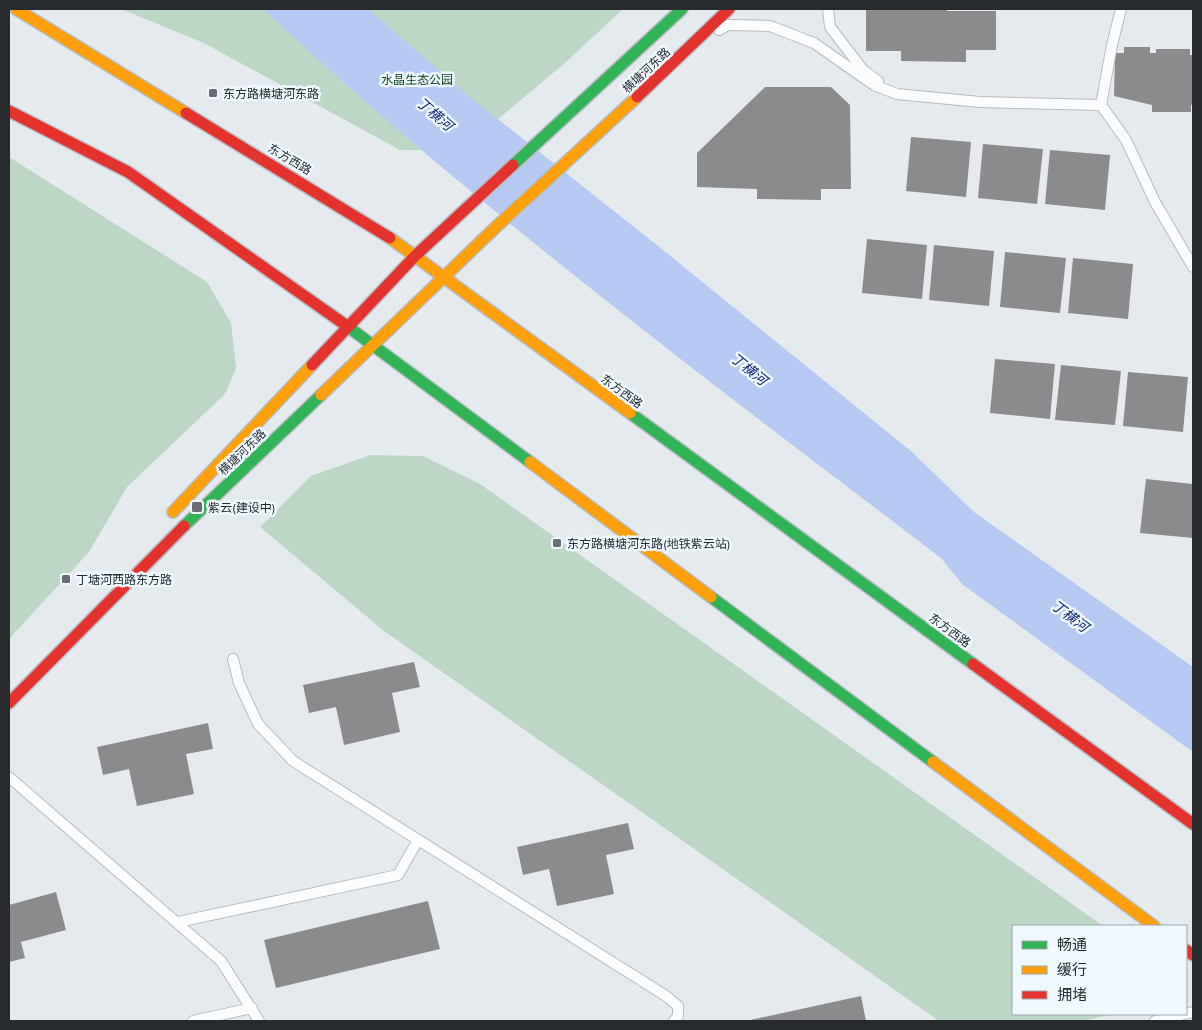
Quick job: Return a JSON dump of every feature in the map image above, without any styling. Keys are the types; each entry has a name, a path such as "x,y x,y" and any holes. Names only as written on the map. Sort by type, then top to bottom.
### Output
{"main road":[{"name":"东方西路","path":"16,9 384,232 444,278 1193,824"},
{"name":"横塘河东路","path":"164,522 415,256 682,9"},
{"name":"横塘河东路","path":"9,703 148,561 498,225 581,150 730,9"},
{"path":"9,111 128,172 348,327 1153,925"}],"lane":[{"path":"828,9 830,27 862,70 897,94"},
{"path":"1121,9 1101,105 1126,140 1155,202 1193,266"},
{"path":"687,50 728,25 770,26 814,43 874,86 897,94 980,102 1101,105"},
{"path":"233,659 239,683 258,724 292,761 666,996 678,1006 678,1016 674,1021"},
{"path":"9,777 221,961 259,1021"},
{"path":"178,922 398,874 418,840"},
{"path":"193,1021 252,1008"},
{"path":"1155,1021 1180,1015"}],"green space":[{"name":"水晶生态公园","path":"121,9 623,9 566,62 478,136 446,150 400,150 204,43"},
{"path":"9,157 207,282 231,323 236,368 225,394 127,487 89,552 9,639"},
{"path":"371,455 423,456 480,484 1102,925 1012,925 1012,1015 1109,1015 1082,1021 939,1021 384,631 260,527 311,476"}],"water":[{"name":"丁横河","path":"263,9 368,9 470,97 663,250 912,452 974,512 1193,667 1193,752 962,584 941,558 595,292 426,154"}],"building":[{"path":"866,10 996,11 996,50 966,50 966,62 901,61 901,51 866,51"},
{"path":"1124,47 1150,47 1150,53 1156,53 1156,49 1190,49 1190,55 1193,55 1193,104 1191,105 1191,112 1152,112 1152,105 1114,96 1115,53 1124,53"},
{"path":"765,87 831,87 850,105 851,189 821,189 821,200 757,199 757,189 697,187 697,153"},
{"path":"911,137 971,142 966,197 906,191"},
{"path":"983,144 1043,149 1037,204 978,198"},
{"path":"1050,150 1110,155 1105,210 1045,204"},
{"path":"867,239 927,245 922,299 862,293"},
{"path":"934,245 994,251 989,306 929,300"},
{"path":"1005,252 1066,258 1060,313 1000,307"},
{"path":"1073,258 1133,264 1128,319 1068,313"},
{"path":"995,359 1055,364 1050,419 990,413"},
{"path":"1061,365 1121,371 1115,425 1055,420"},
{"path":"1128,372 1188,377 1183,432 1123,426"},
{"path":"1146,479 1193,484 1193,538 1140,533"},
{"path":"414,662 420,687 392,693 400,732 344,745 336,707 309,713 303,685"},
{"path":"208,723 213,749 186,754 194,794 137,806 129,769 103,775 97,747"},
{"path":"628,823 634,849 606,855 614,894 557,906 549,869 523,875 517,847"},
{"path":"56,892 66,930 21,942 25,958 9,962 9,905"},
{"path":"428,901 440,949 276,988 264,940"},
{"path":"861,996 866,1021 750,1020"}],"traffic: fast":[{"path":"513,165 682,9"},
{"path":"347,326 530,462"},
{"path":"184,526 321,395"},
{"path":"630,413 973,664"},
{"path":"711,597 933,762"}],"traffic: slow":[{"path":"16,9 186,113"},
{"path":"321,395 498,225 637,97"},
{"path":"390,238 630,413"},
{"path":"173,512 312,365"},
{"path":"530,462 711,597"},
{"path":"933,762 1153,925"}],"traffic: jam":[{"path":"637,97 729,9"},
{"path":"9,111 128,172 347,326"},
{"path":"186,113 390,238"},
{"path":"312,365 415,256 513,165"},
{"path":"9,703 184,526"},
{"path":"973,664 1193,824"},
{"path":"1187,951 1193,955"}],"place":[{"name":"东方路横塘河东路","path":"213,93"},
{"name":"紫云(建设中)","path":"197,507"},
{"name":"东方路横塘河东路(地铁紫云站)","path":"557,543"},
{"name":"丁塘河西路东方路","path":"66,579"}]}
